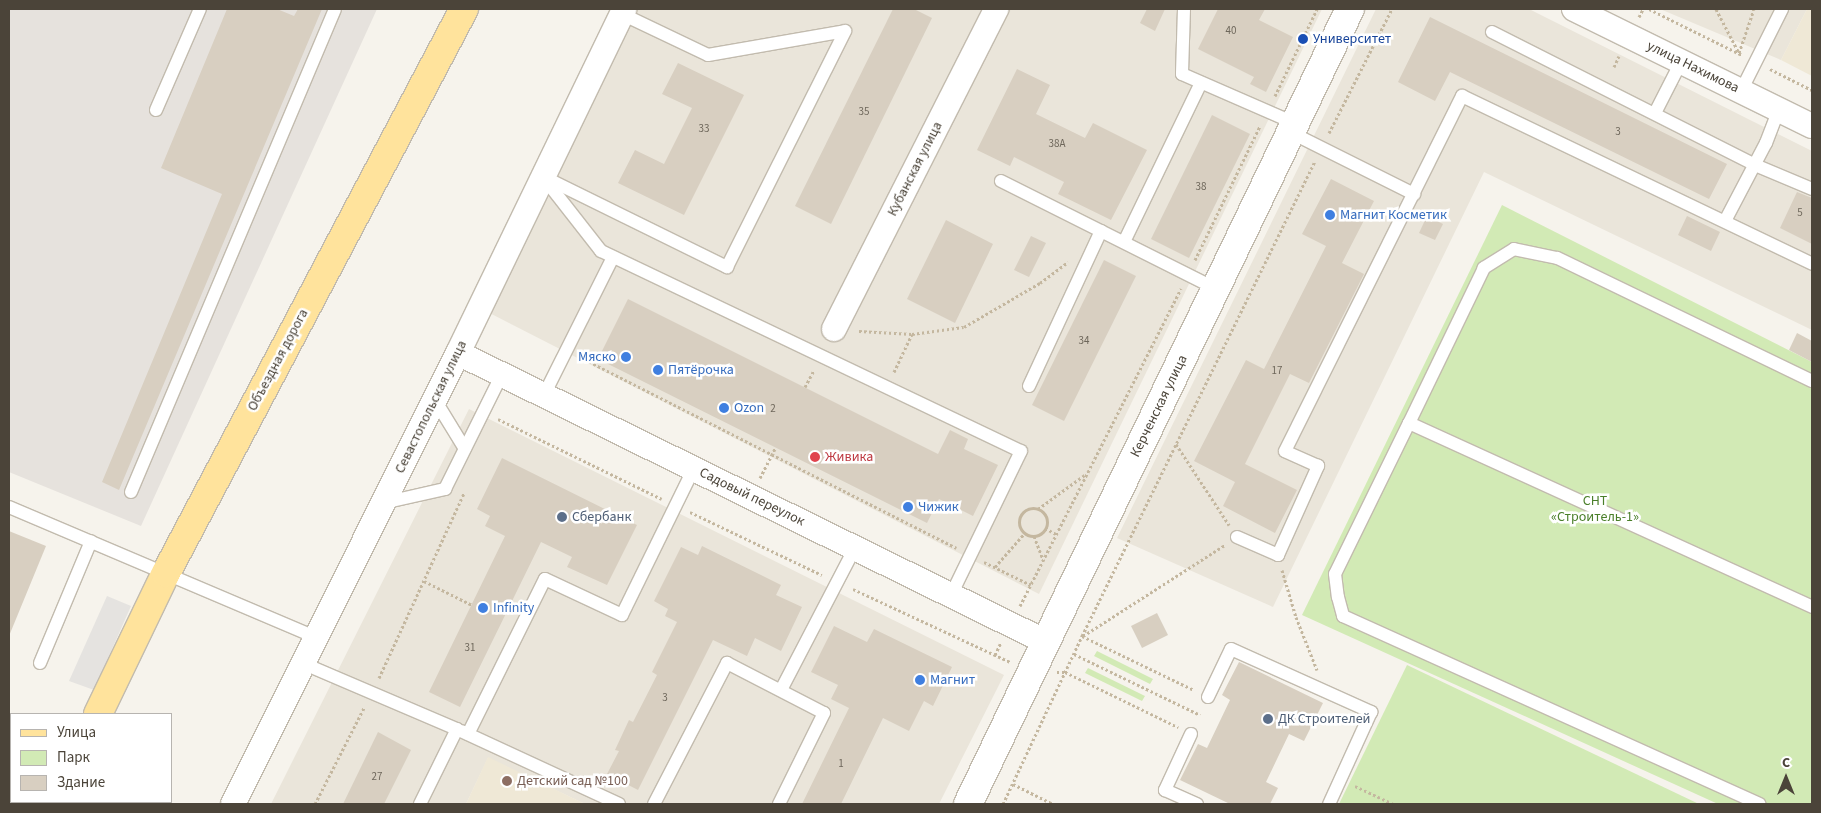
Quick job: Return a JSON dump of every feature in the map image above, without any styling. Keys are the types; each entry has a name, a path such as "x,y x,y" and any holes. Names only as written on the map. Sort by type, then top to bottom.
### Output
{"main road":[{"name":"Объездная дорога","path":"98,713 166,573 464,9"}],"street":[{"name":"Кубанская улица","path":"834,329 996,9"},
{"name":"Керченская улица","path":"973,803 1046,642 1350,9"},
{"name":"улица Нахимова","path":"1574,9 1812,126"},
{"name":"Севастопольская улица","path":"233,804 458,352 623,11"},
{"name":"Садовый переулок","path":"458,352 1046,642"}],"lane":[{"path":"156,110 200,9"},
{"path":"131,492 335,9"},
{"path":"1184,9 1182,74 1267,111 1322,147 1414,194"},
{"path":"1741,91 1782,9"},
{"path":"543,177 727,267 845,31 708,55 623,11"},
{"path":"1492,32 1755,165 1812,189"},
{"path":"1654,113 1681,62"},
{"path":"1124,242 1201,83"},
{"path":"1237,537 1278,555 1318,466 1285,452 1462,96 1812,264"},
{"path":"1725,221 1755,165 1779,109"},
{"path":"543,177 601,251 1021,451 951,595"},
{"path":"1000,181 1099,235 1124,242 1215,288"},
{"path":"1029,386 1099,235"},
{"path":"1760,804 1344,616 1338,598 1336,574 1484,268 1514,249 1557,258 1812,381"},
{"path":"544,395 613,257"},
{"path":"383,504 445,489 465,449 509,377"},
{"path":"434,400 465,449"},
{"path":"1409,423 1812,608"},
{"path":"420,804 462,732 545,579 622,615 694,468"},
{"path":"9,507 315,637"},
{"path":"40,663 91,541"},
{"path":"781,690 855,548"},
{"path":"1208,697 1231,650 1371,712 1329,804"},
{"path":"302,663 462,732 619,804"},
{"path":"654,804 727,663 824,713 779,804"},
{"path":"1191,734 1164,790 1197,804"}],"path":[{"path":"995,655 1188,274 1317,9"},
{"path":"1003,804 1082,636 1322,147 1392,9"},
{"path":"1649,9 1812,90"},
{"path":"1716,9 1739,53"},
{"path":"1739,53 1754,9"},
{"path":"834,329 912,334 964,327 1040,283 1099,235"},
{"path":"894,372 912,334"},
{"path":"566,350 970,555"},
{"path":"494,428 509,377"},
{"path":"498,419 837,582 1032,672 1066,672 1191,734 1208,697 1082,636"},
{"path":"1082,636 1237,537 1176,444"},
{"path":"751,497 776,448"},
{"path":"1024,534 1019,522 1020,516 1025,511 1038,509 1087,473"},
{"path":"315,804 372,693 465,491"},
{"path":"1024,534 1034,536 1043,532 1046,519 1038,509"},
{"path":"1045,528 1056,534"},
{"path":"1024,534 994,567 1030,585"},
{"path":"1034,536 1043,560"},
{"path":"1278,555 1296,617 1326,692"},
{"path":"424,581 472,605"},
{"path":"1074,654 1200,715"},
{"path":"1341,780 1393,804"},
{"path":"1013,784 1053,804"}],"shaded area":[{"path":"9,9 377,9 141,526 9,472"},
{"path":"623,9 1322,9 1039,594 472,304"},
{"path":"1376,9 1529,9 1812,151 1812,330 1484,172 1273,607 1117,538"},
{"path":"1660,9 1807,9 1781,60"},
{"path":"1807,9 1812,9 1812,76 1781,60"},
{"path":"469,409 1004,675 939,804 585,804 488,758 466,804 271,804"},
{"path":"107,596 131,606 94,690 69,681"},
{"name":"Детский сад №100","path":"488,757 585,804 466,804"}],"green space":[{"name":"СНТ «Строитель-1»","path":"1502,205 1812,362 1812,804 1718,804 1302,615"},
{"path":"1097,651 1153,679 1150,684 1094,656"},
{"path":"1407,665 1699,804 1339,804"},
{"path":"1088,668 1145,696 1142,701 1085,673"}],"building":[{"path":"227,9 277,9 294,16 298,9 322,9 119,490 102,482 222,194 161,168"},
{"path":"893,9 914,9 932,18 831,224 795,206"},
{"path":"1147,9 1165,9 1155,31 1140,23"},
{"path":"1218,9 1265,9 1259,20 1293,37 1266,92 1250,84 1254,77 1198,49"},
{"path":"1430,17 1727,164 1709,199 1450,72 1435,101 1398,82"},
{"path":"678,63 744,95 684,215 618,183 635,150 664,164 692,108 662,94"},
{"path":"1017,69 1050,85 1036,114 1085,138 1093,123 1147,150 1111,220 1058,194 1064,182 1014,157 1010,166 977,150"},
{"path":"1212,115 1250,134 1189,258 1151,239"},
{"path":"1331,179 1374,201 1342,263 1364,274 1309,383 1290,374 1245,464 1297,490 1275,533 1223,506 1235,482 1194,461 1246,360 1264,369 1326,246 1302,234"},
{"path":"1797,192 1812,198 1812,244 1780,228"},
{"path":"1427,216 1443,224 1435,240 1419,233"},
{"path":"1687,216 1720,232 1711,251 1678,235"},
{"path":"946,220 993,244 955,323 907,299"},
{"path":"1031,236 1046,243 1029,277 1014,270"},
{"path":"1104,260 1136,276 1064,421 1032,405"},
{"path":"628,299 938,454 950,430 968,439 964,449 998,465 973,516 939,499 927,523 598,359"},
{"path":"1797,333 1812,341 1812,362 1789,350"},
{"path":"502,458 637,525 607,585 567,567 572,557 541,542 460,707 429,692 505,536 485,526 490,516 477,509"},
{"path":"9,531 46,546 9,636"},
{"path":"702,546 781,585 776,595 802,607 781,651 755,638 747,656 713,640 638,790 607,774 619,751 615,750 629,720 633,722 657,675 652,672 677,622 665,616 668,609 654,601 681,547 698,555"},
{"path":"1157,613 1168,635 1142,648 1131,626"},
{"path":"834,626 867,642 874,629 952,667 933,706 924,701 909,731 883,718 841,804 802,804 849,708 831,699 838,685 811,672"},
{"name":"ДК Строителей","path":"1239,662 1323,703 1304,741 1289,734 1266,782 1278,788 1270,804 1230,804 1180,780 1198,744 1207,748 1230,700 1222,695"},
{"path":"378,732 411,750 384,804 343,804"}],"place":[{"name":"Университет","path":"1303,39"},
{"name":"Магнит Косметик","path":"1330,215"},
{"name":"Мяско","path":"626,357"},
{"name":"Пятёрочка","path":"658,370"},
{"name":"Ozon","path":"724,408"},
{"name":"Живика","path":"815,457"},
{"name":"Чижик","path":"908,507"},
{"name":"Сбербанк","path":"562,517"},
{"name":"Infinity","path":"483,608"},
{"name":"Магнит","path":"920,680"},
{"name":"ДК Строителей","path":"1268,719"},
{"name":"Детский сад №100","path":"507,781"}]}
